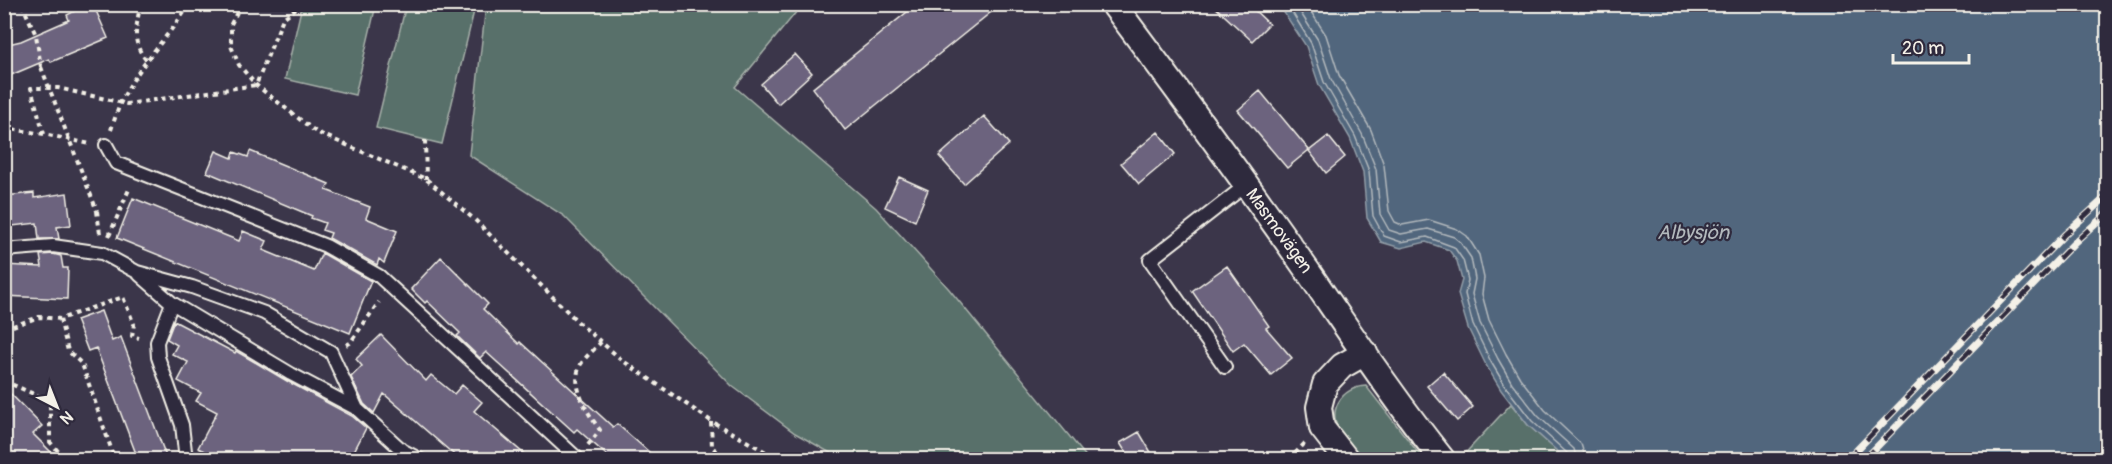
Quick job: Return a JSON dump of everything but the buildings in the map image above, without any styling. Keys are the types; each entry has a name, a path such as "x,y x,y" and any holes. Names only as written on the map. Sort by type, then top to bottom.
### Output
{"street":[{"name":"Masmovägen","path":"1113,4 1169,78 1443,459"},
{"path":"1347,459 1322,428 1319,407 1325,384 1342,366 1365,353"}],"lane":[{"path":"106,145 116,163 326,246 379,276 579,459"},
{"path":"1225,367 1150,260 1245,185"},
{"path":"4,250 53,246 102,253 137,272 172,303 291,374 357,409 402,450 421,459"},
{"path":"137,272 192,287 264,313 331,352 357,409"},
{"path":"172,303 157,342 158,357 182,424 186,459"}],"path":[{"path":"22,4 36,35 41,67 97,212"},
{"path":"140,4 135,38 138,50 147,61"},
{"path":"4,128 89,144 106,145 121,102 147,61 190,4"},
{"path":"241,4 231,24 231,46 239,65 255,85 316,132 426,179 475,220 578,322 623,361 711,421 780,459"},
{"path":"255,85 283,18 302,4"},
{"path":"44,134 31,88 58,88 127,104 255,85"},
{"path":"425,140 426,179"},
{"path":"102,253 137,171"},
{"path":"350,343 390,286"},
{"path":"4,329 39,318 60,319 123,297 134,324 132,336 157,342"},
{"path":"60,319 68,351 82,364 115,459"},
{"path":"590,443 600,430 588,414 578,386 580,365 601,342"},
{"path":"4,381 50,401 50,442 66,459"},
{"path":"711,421 712,447 727,459"}],"green space":[{"path":"302,5 376,5 355,95 285,79"},
{"path":"406,5 448,5 474,11 442,144 376,128"},
{"path":"486,5 802,5 735,87 876,208 949,289 1088,459 841,459 795,433 732,386 564,216 469,155"},
{"path":"1366,386 1423,459 1364,459 1343,437 1335,417 1338,402 1349,391"},
{"path":"1511,404 1528,425 1566,459 1459,460"}],"water":[{"name":"Albysjön","path":"1279,5 2107,5 2107,459 1566,459 1528,425 1501,390 1486,365 1468,328 1458,294 1462,280 1457,261 1449,250 1426,242 1401,248 1381,242 1367,218 1363,172 1350,138 1319,85 1306,46"}],"railway":[{"path":"1847,460 2065,234 2108,195"},
{"path":"1864,460 2074,243 2108,212"}]}
